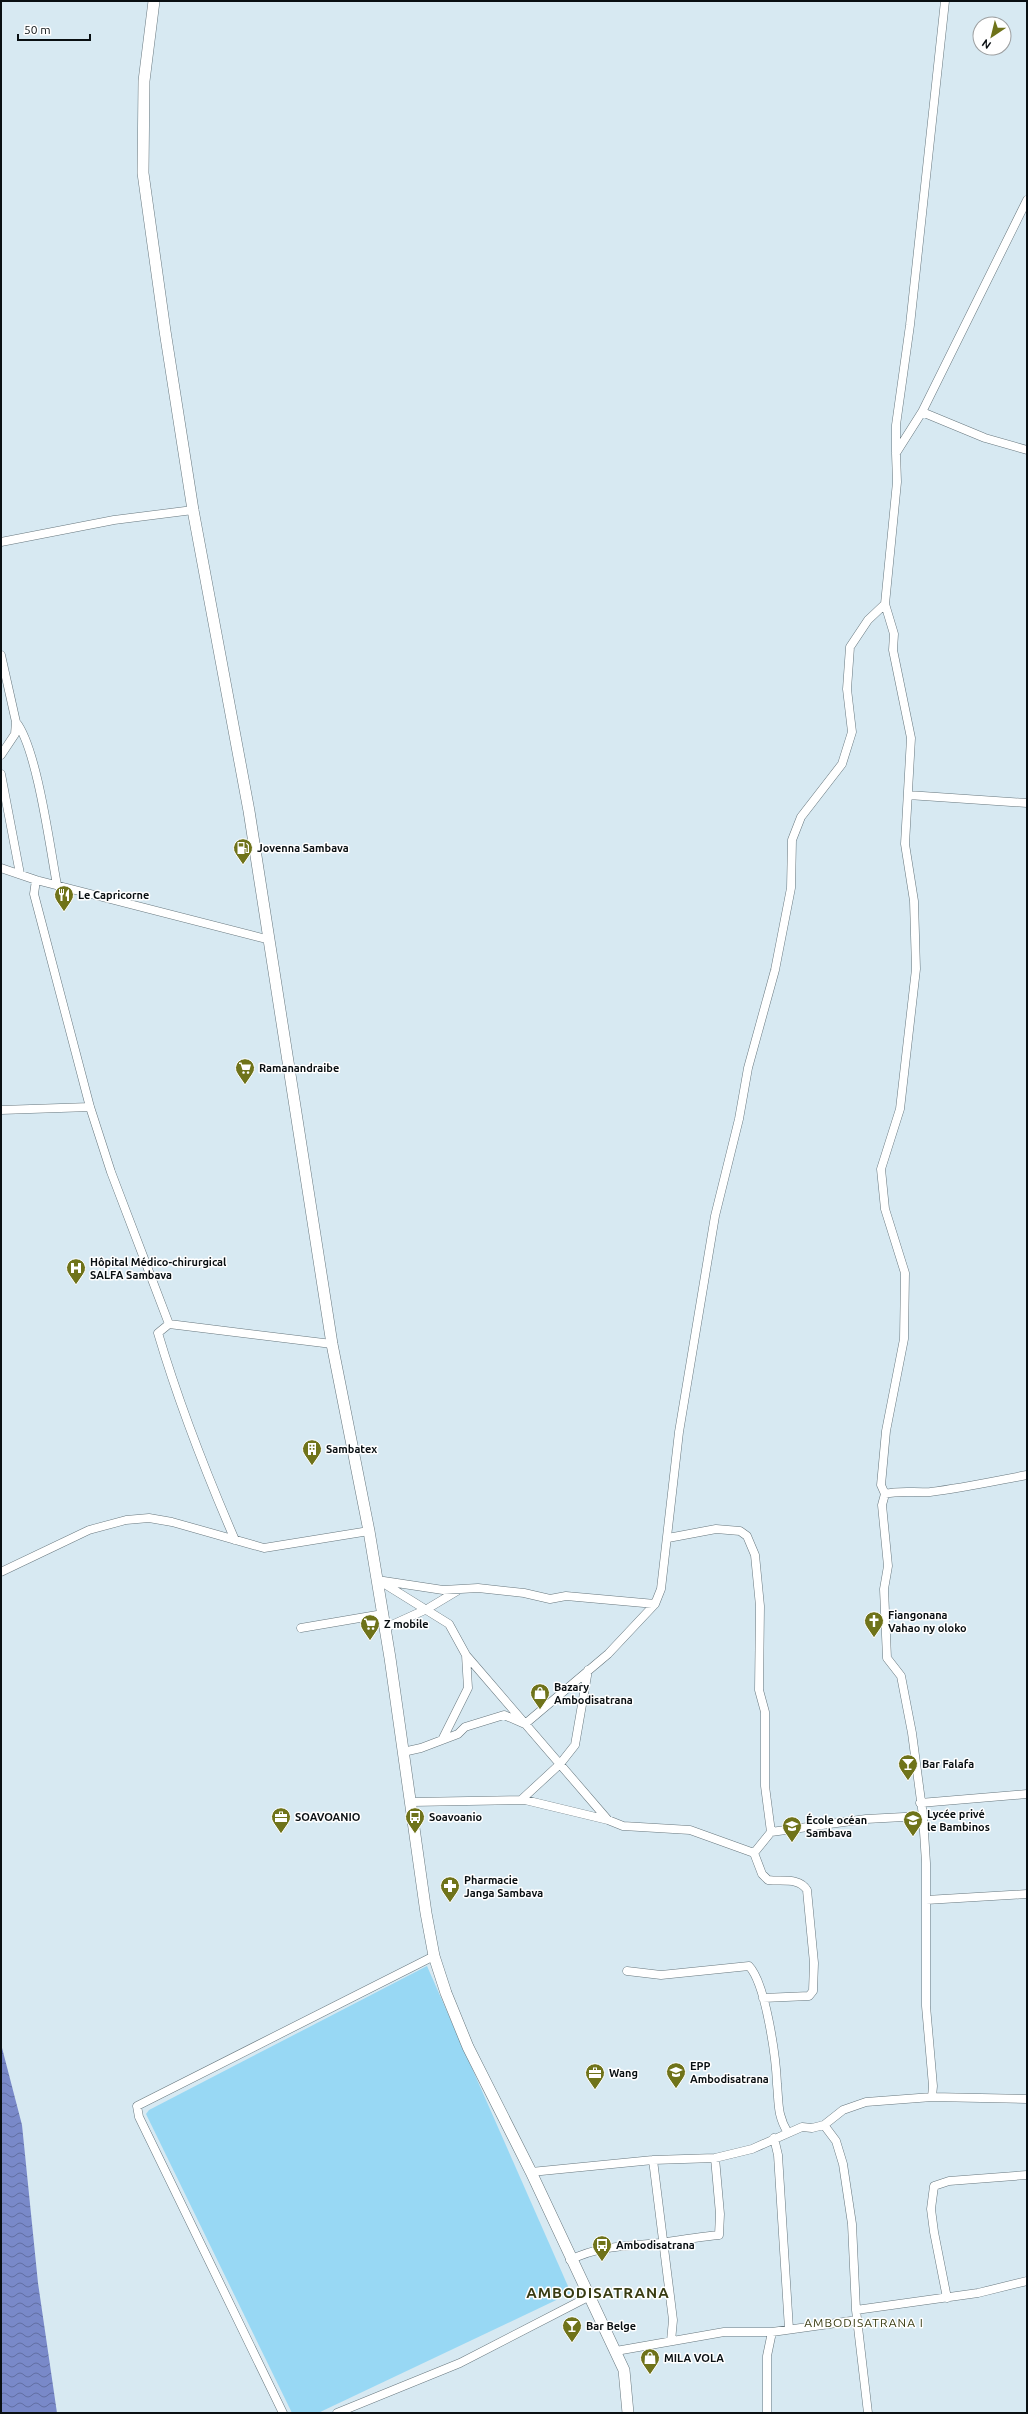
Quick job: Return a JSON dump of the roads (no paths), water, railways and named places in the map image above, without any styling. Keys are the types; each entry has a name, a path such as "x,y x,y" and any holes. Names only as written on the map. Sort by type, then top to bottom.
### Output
{"main road":[{"path":"154,1 144,81 143,173 164,331 193,510 224,669 270,940 332,1344 369,1531 383,1614 403,1752 412,1802 426,1913 434,1956 446,1992 468,2047 531,2172 570,2260 590,2296 616,2351 624,2370 628,2413"}],"street":[{"path":"932,2097 933,2086 924,1971 926,1900 923,1816 920,1803 912,1733 901,1676 887,1658 884,1589 888,1566 882,1505 885,1494 881,1485 886,1431 904,1339 905,1273 885,1209 881,1169 900,1109 916,969 914,901 905,844 911,738 893,650 894,634 885,604 897,482 896,425 910,326 945,1"},
{"path":"896,453 922,412 1027,200"},
{"path":"922,412 985,438 1027,450"},
{"path":"1,542 114,520 193,510"},
{"path":"525,1724 608,1654 656,1604 661,1589 679,1432 715,1216 739,1119 748,1068 775,970 791,888 792,840 801,817 842,764 852,732 847,689 850,647 868,620 885,604"},
{"path":"1,655 16,722 15,734 1,755"},
{"path":"16,722 23,731 37,782 57,885"},
{"path":"1,774 20,874"},
{"path":"908,795 1027,803"},
{"path":"1,868 36,880 270,940"},
{"path":"36,880 34,894 90,1107 111,1172 170,1324"},
{"path":"1,1110 90,1107"},
{"path":"235,1540 205,1469 158,1333 170,1324 332,1344"},
{"path":"885,1494 896,1491 912,1494 940,1491 1027,1475"},
{"path":"1,1572 89,1530 126,1520 149,1518 172,1522 264,1548 369,1531"},
{"path":"668,1538 716,1529 740,1531 747,1536 755,1555 760,1606 759,1690 765,1712 765,1786 771,1832"},
{"path":"377,1580 443,1590 478,1588 550,1599 566,1596 656,1604"},
{"path":"377,1580 427,1609 449,1624 466,1654 608,1820"},
{"path":"385,1628 427,1609 458,1590"},
{"path":"302,1628 383,1614"},
{"path":"442,1740 468,1688 466,1654"},
{"path":"521,1800 560,1764 575,1745 588,1670"},
{"path":"403,1752 458,1734 465,1727 504,1715 525,1724"},
{"path":"920,1803 1027,1794"},
{"path":"412,1802 521,1800 608,1820 623,1826 690,1830 754,1852"},
{"path":"754,1852 771,1832 866,1819 923,1816"},
{"path":"754,1852 762,1874 768,1880 797,1881 803,1884 807,1890 814,1963 813,1991 809,1996 764,1998"},
{"path":"926,1900 1027,1894"},
{"path":"283,2413 139,2117 137,2106 434,1956"},
{"path":"627,1970 661,1975 749,1966 755,1972 764,1998 774,2060 780,2120 788,2133"},
{"path":"531,2172 653,2160 715,2158 752,2149 774,2138 802,2127 812,2128 824,2125 843,2110 866,2102 932,2097 1027,2099"},
{"path":"824,2125 836,2141 844,2164 852,2224 856,2310 868,2413"},
{"path":"774,2138 778,2155 780,2177 789,2329"},
{"path":"570,2260 587,2251 619,2245 662,2243 719,2235 720,2214 715,2158"},
{"path":"653,2160 662,2243 673,2320 672,2341"},
{"path":"947,2298 931,2209 934,2186 949,2182 1027,2175"},
{"path":"856,2310 978,2293 1027,2280"},
{"path":"337,2413 460,2363 590,2296"},
{"path":"616,2351 724,2332 772,2332 858,2320"},
{"path":"768,2413 767,2356 772,2332"}],"water":[{"path":"1,2044 22,2125 38,2283 57,2413 1,2413"}],"place":[{"name":"Jovenna Sambava","path":"243,865"},
{"name":"Le Capricorne","path":"64,912"},
{"name":"Ramanandraibe","path":"245,1085"},
{"name":"Hôpital Médico-chirurgical SALFA Sambava","path":"76,1285"},
{"name":"Sambatex","path":"312,1466"},
{"name":"Fiangonana Vahao ny oloko","path":"874,1638"},
{"name":"Z mobile","path":"370,1641"},
{"name":"Bazary Ambodisatrana","path":"540,1710"},
{"name":"Bar Falafa","path":"908,1781"},
{"name":"SOAVOANIO","path":"281,1834"},
{"name":"Soavoanio","path":"415,1834"},
{"name":"Lycée privé le Bambinos","path":"913,1837"},
{"name":"École océan Sambava","path":"792,1843"},
{"name":"Pharmacie Janga Sambava","path":"450,1903"},
{"name":"EPP Ambodisatrana","path":"676,2089"},
{"name":"Wang","path":"595,2090"},
{"name":"Ambodisatrana","path":"602,2262"},
{"name":"Bar Belge","path":"572,2343"},
{"name":"MILA VOLA","path":"650,2375"}],"district":[{"name":"AMBODISATRANA","path":"598,2292"},
{"name":"AMBODISATRANA I","path":"864,2322"}]}
